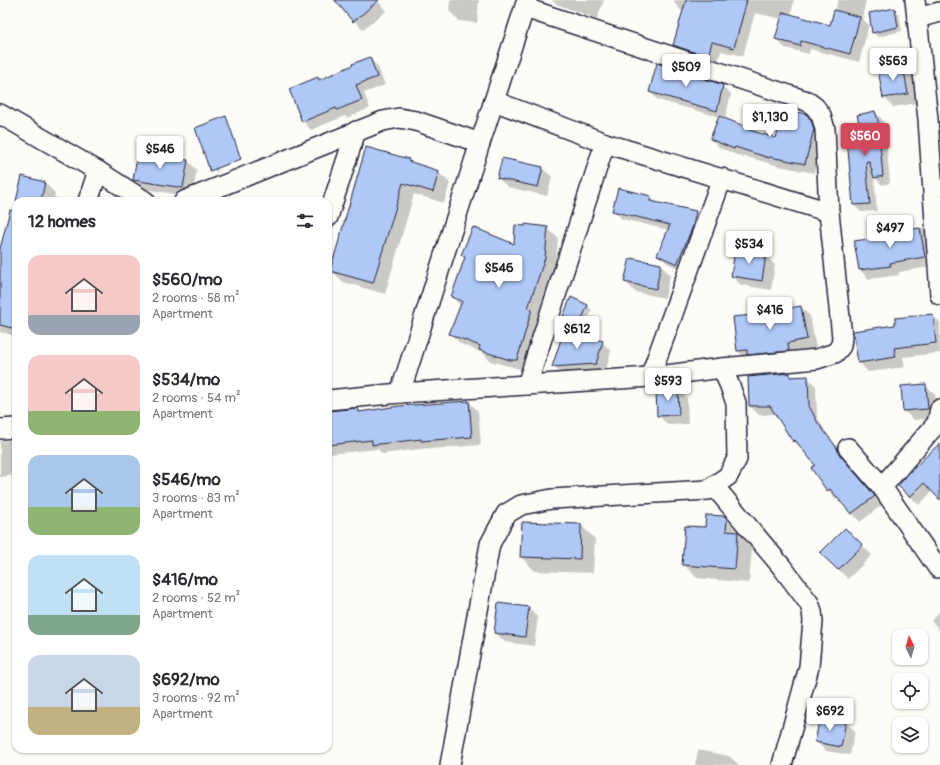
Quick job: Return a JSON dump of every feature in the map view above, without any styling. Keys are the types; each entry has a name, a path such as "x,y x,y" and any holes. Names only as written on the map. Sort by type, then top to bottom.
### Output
{"street":[{"path":"332,400 400,393 650,378 722,368 817,359 836,354 840,346 842,336 829,212 825,129 821,115 807,101 526,4 480,142 400,393"},
{"path":"940,12 916,9 934,117 940,295"},
{"path":"494,102 605,143 829,212"},
{"path":"0,114 98,171 138,197"},
{"path":"200,197 216,193 356,131 383,121 399,118 416,121 480,142"},
{"path":"332,205 356,131"},
{"path":"527,385 605,143"},
{"path":"89,197 98,171"},
{"path":"650,378 722,178"},
{"path":"450,765 490,544 506,514 521,505 552,499 708,490 714,486 728,476 737,459 736,403 722,368"},
{"path":"882,487 936,423 940,408"},
{"path":"848,448 882,487 939,568"},
{"path":"714,486 782,567 809,603 812,611 813,621 809,667 782,765"}],"building":[{"path":"335,0 379,0 353,22"},
{"path":"686,0 747,0 734,48 712,42 708,57 673,45"},
{"path":"895,8 898,27 872,33 869,13"},
{"path":"834,10 860,17 850,54 801,41 800,46 775,39 783,12 830,25"},
{"path":"370,57 377,77 356,85 362,100 337,110 336,108 302,122 289,89 318,77 319,80"},
{"path":"657,63 723,85 717,111 649,92"},
{"path":"903,65 908,94 883,98 878,69"},
{"path":"784,109 806,114 811,120 814,129 805,164 769,158 735,147 734,149 710,139 719,116 744,126 743,128 776,138"},
{"path":"875,111 878,121 883,176 874,178 869,161 866,162 870,204 853,205 847,139 863,138 857,115"},
{"path":"226,116 241,159 210,171 195,128"},
{"path":"366,147 409,159 408,161 439,171 433,192 403,183 373,283 332,272 332,264"},
{"path":"138,151 188,160 183,188 133,180"},
{"path":"502,158 543,167 538,187 497,178"},
{"path":"22,176 45,182 42,197 17,197"},
{"path":"618,188 651,196 650,201 696,211 693,226 677,264 657,255 670,225 612,211"},
{"path":"10,210 12,210 12,328 0,325 0,249"},
{"path":"525,224 548,227 545,258 528,308 532,309 517,360 510,360 479,350 480,346 449,334 462,301 451,297 465,257 461,255 473,227 514,244 515,225 525,226"},
{"path":"920,228 925,257 890,263 891,266 859,270 854,241 890,236 889,233"},
{"path":"735,250 766,254 762,281 731,276"},
{"path":"630,258 661,264 656,289 624,282"},
{"path":"571,297 588,305 580,323 563,316"},
{"path":"801,306 807,339 788,343 789,351 747,355 747,350 737,351 733,317 772,313 772,311"},
{"path":"933,314 936,343 894,348 896,357 858,363 853,331 895,325 895,318"},
{"path":"564,330 603,341 596,364 552,367"},
{"path":"790,373 790,377 808,376 809,406 818,423 837,448 840,455 875,496 851,514 830,489 827,491 811,468 815,465 795,440 793,442 770,406 749,406 748,377"},
{"path":"926,384 928,409 903,411 901,386"},
{"path":"678,388 679,415 657,416 656,389"},
{"path":"469,401 472,437 421,441 421,439 372,445 372,440 332,445 332,411 358,408 359,412 399,406"},
{"path":"940,443 940,500 924,483 910,497 898,486"},
{"path":"706,515 725,516 727,519 726,531 738,532 735,569 682,565 685,526 705,527"},
{"path":"522,522 581,524 580,559 520,557"},
{"path":"845,528 863,545 838,570 820,553"},
{"path":"498,603 529,607 525,637 494,633"},
{"path":"820,716 846,721 841,747 815,742"}]}
